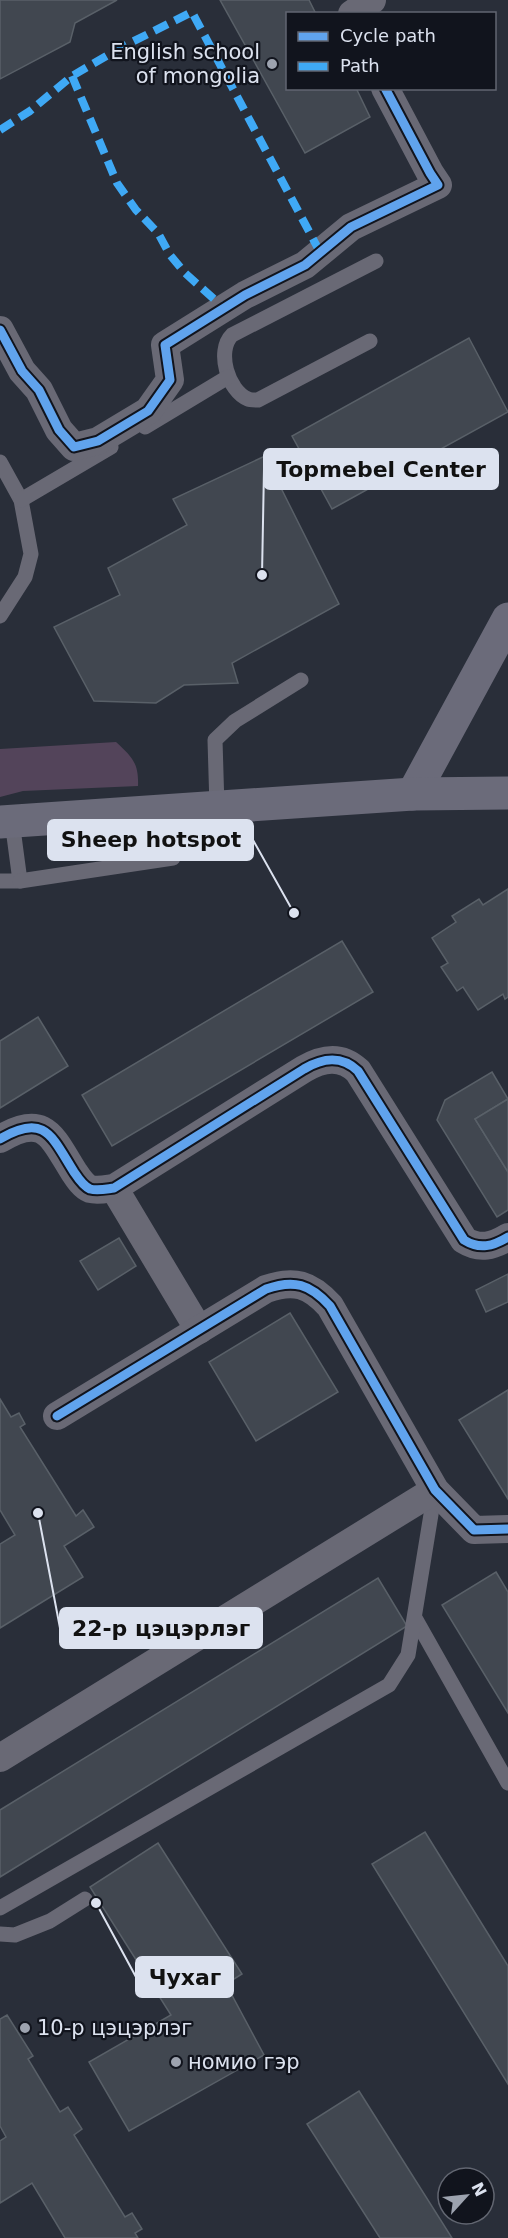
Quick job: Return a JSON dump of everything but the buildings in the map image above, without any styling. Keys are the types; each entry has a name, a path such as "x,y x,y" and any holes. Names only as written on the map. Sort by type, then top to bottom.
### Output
{"main road":[{"path":"413,794 508,620"},
{"path":"6,822 413,794 508,793"}],"street":[{"path":"355,12 372,0"},
{"path":"0,330 22,370 39,390 59,429 74,447 98,441 148,411 171,380 165,345 245,295 304,265 351,227 396,207 438,184 386,90"},
{"path":"0,1140 16,1130 27,1127 39,1129 50,1134 79,1180 90,1188 101,1190 114,1188 304,1069 320,1061 334,1059 347,1063 358,1071 464,1240 473,1245 483,1246 492,1245 508,1237"},
{"path":"114,1188 199,1330"},
{"path":"57,1416 266,1289 281,1284 296,1283 321,1296 330,1306 435,1490 474,1530 508,1529"},
{"path":"0,1758 435,1490"}],"lane":[{"path":"370,341 258,400 249,400 241,394 228,377 223,353 226,341 232,335 376,261"},
{"path":"21,500 228,377"},
{"path":"0,462 21,500 31,555 25,577 0,616"},
{"path":"217,807 215,740 235,721 301,680"},
{"path":"6,822 20,881"},
{"path":"0,881 20,881 173,858"},
{"path":"0,1908 389,1685 408,1655 416,1618 435,1490"},
{"path":"416,1618 508,1783"},
{"path":"0,1934 15,1935 33,1928 50,1921 85,1899"}],"shaded area":[{"path":"116,742 136,766 138,786 23,791 0,797 0,749"}],"marked path":[{"path":"0,130 30,111 72,76 120,48 192,12 320,252"},
{"path":"72,76 117,183 136,210 158,233 170,255 185,273 224,308"}],"cycle path":[{"path":"0,330 22,371 39,390 59,430 74,447 98,441 148,411 170,380 165,345 245,295 305,265 351,227 438,185 386,90"},
{"path":"0,1139 15,1131 37,1128 46,1132 53,1139 85,1186 96,1190 114,1188 304,1069 318,1062 338,1060 358,1071 464,1240 486,1246 508,1237"},
{"path":"57,1416 266,1289 285,1284 301,1286 316,1293 330,1306 435,1490 474,1530 508,1529"}],"place":[{"name":"English school of mongolia","path":"272,64"},
{"name":"Topmebel Center","path":"262,575"},
{"name":"Sheep hotspot","path":"294,913"},
{"name":"22-р цэцэрлэг","path":"38,1513"},
{"name":"Чухаг","path":"96,1903"},
{"name":"10-р цэцэрлэг","path":"25,2028"},
{"name":"номио гэр","path":"176,2062"}]}
